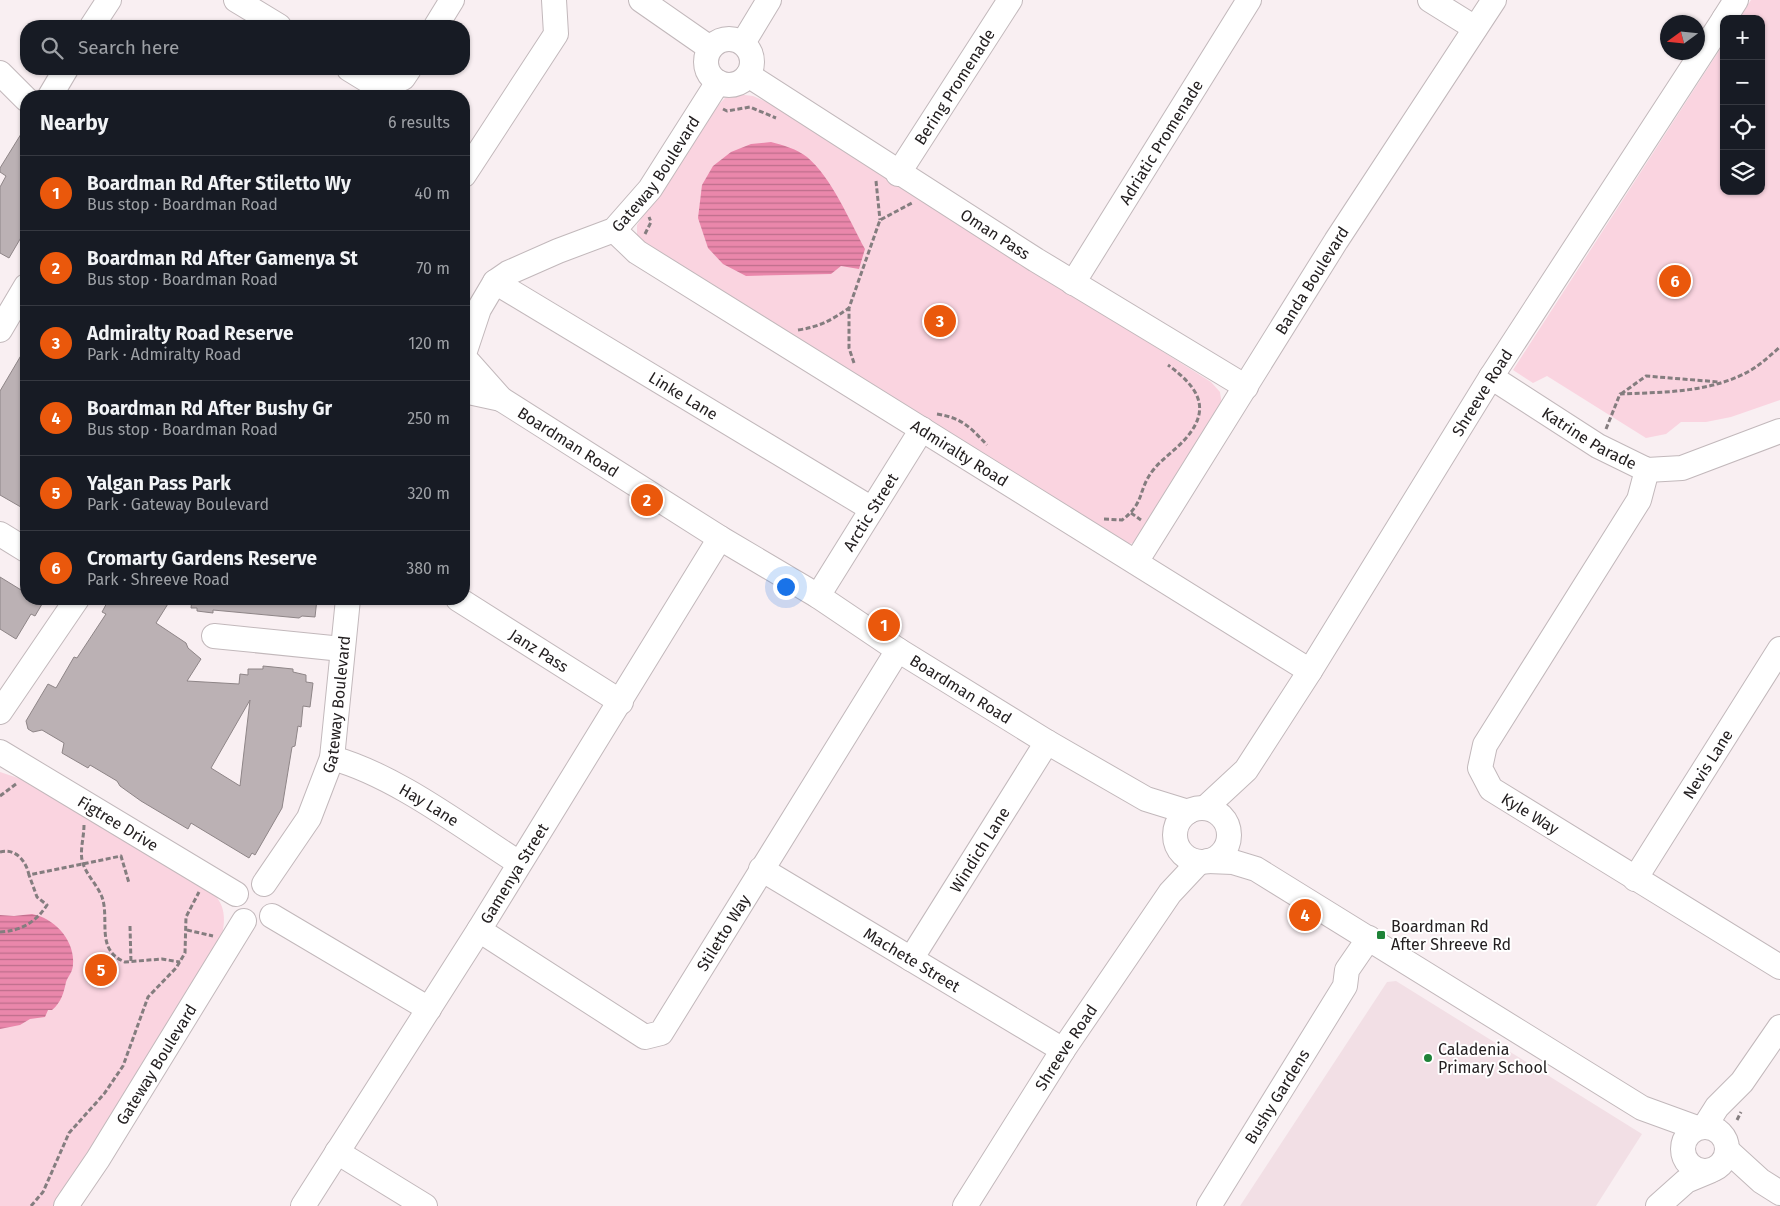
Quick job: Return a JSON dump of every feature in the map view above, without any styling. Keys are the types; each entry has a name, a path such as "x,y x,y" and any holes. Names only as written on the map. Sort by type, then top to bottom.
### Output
{"street":[{"path":"96,20 109,0"},
{"path":"236,0 269,20"},
{"path":"440,20 452,0"},
{"path":"470,156 556,34 554,0"},
{"path":"641,0 710,48"},
{"path":"743,43 769,0"},
{"name":"Bering Promenade","path":"887,177 1010,0"},
{"name":"Adriatic Promenade","path":"1073,283 1249,0"},
{"path":"1430,0 1475,28"},
{"name":"Banda Boulevard","path":"1136,562 1336,241 1494,0"},
{"name":"Shreeve Road","path":"1727,15 1736,0"},
{"name":"Shreeve Road","path":"1227,826 1246,770 1310,671 1491,377 1720,25"},
{"path":"733,39 743,43 750,51 752,64 748,76 737,84 729,85 718,82 709,73 706,58 710,48 722,40 733,39"},
{"path":"0,73 20,93"},
{"path":"54,90 62,75"},
{"path":"358,75 382,90"},
{"path":"388,90 405,75"},
{"name":"Oman Pass","path":"748,76 887,177 1073,283 1246,387"},
{"name":"Gateway Boulevard","path":"471,316 495,282 508,273 558,251 614,230 650,189 718,82"},
{"name":"Admiralty Road","path":"614,230 637,252 926,421 1136,562 1310,671"},
{"name":"Linke Lane","path":"495,282 872,509"},
{"path":"0,330 20,296"},
{"name":"Boardman Road","path":"470,366 501,399 720,538 818,596 898,650 1047,742 1146,799 1220,815 1256,868"},
{"name":"Katrine Parade","path":"1491,377 1598,446 1647,470 1682,468 1780,431"},
{"name":"Boardman Road","path":"470,392 501,399"},
{"name":"Arctic Street","path":"818,596 926,421"},
{"name":"Kyle Way","path":"1647,470 1639,500 1485,745 1480,768 1491,789 1780,967"},
{"path":"0,534 20,546"},
{"name":"Gamenya Street","path":"304,1206 621,702 720,538"},
{"path":"0,712 73,605"},
{"name":"Gateway Boulevard","path":"264,884 309,818 332,758 347,605"},
{"name":"Janz Pass","path":"467,605 621,702"},
{"path":"214,636 342,649"},
{"name":"Nevis Lane","path":"1635,879 1780,649"},
{"name":"Stiletto Way","path":"479,930 645,1037 661,1033 898,650"},
{"path":"0,731 0,746"},
{"name":"Windich Lane","path":"911,959 1047,742"},
{"name":"Figtree Drive","path":"0,752 236,894"},
{"name":"Hay Lane","path":"332,758 350,763 386,780 519,863"},
{"name":"Shreeve Road","path":"1197,810 1246,770"},
{"name":"Boardman Road","path":"1146,799 1191,852 1256,868 1642,1108 1713,1147 1770,1187"},
{"path":"1197,810 1181,818 1191,852 1222,853 1229,838 1227,826"},
{"name":"Shreeve Road","path":"965,1206 1063,1050 1170,893 1191,852"},
{"name":"Machete Street","path":"761,869 1063,1050"},
{"path":"252,882 264,884 275,895 276,902 272,916 262,923 250,924 244,921 236,912 234,900 236,894 246,884 252,882"},
{"path":"272,916 429,1009"},
{"name":"Gateway Boulevard","path":"66,1206 98,1159 244,921"},
{"name":"Bushy Gardens","path":"1209,1206 1345,986 1347,970 1375,941"},
{"path":"1663,1202 1686,1181 1713,1147 1717,1107 1742,1082 1780,1028"},
{"name":"Boardman Road","path":"1642,1108 1695,1169 1713,1147"},
{"path":"1663,1202 1684,1155 1684,1140 1713,1147"},
{"path":"337,1152 425,1206"}],"path":[{"path":"854,366 849,348 849,308 880,220 887,177"},
{"path":"880,220 912,203"},
{"path":"795,330 817,327 831,321 849,308"},
{"path":"1620,394 1702,388 1722,382 1755,367 1780,347"},
{"path":"1598,446 1620,394 1646,376 1722,382"},
{"path":"1098,518 1122,520 1138,506 1142,487 1154,469 1186,438 1197,422 1199,411 1195,388"},
{"path":"926,421 957,418 970,427 992,452"},
{"path":"0,796 20,778"},
{"path":"83,820 83,864 99,889 104,904 107,945 120,960 131,963 162,960 180,962"},
{"path":"0,852 10,852 25,862 37,897 47,905 24,927 0,932"},
{"path":"29,875 121,856 129,883"},
{"path":"31,1206 43,1192 69,1133 104,1094 123,1066 148,997 180,962 185,953 188,911 203,888"},
{"path":"130,926 131,963"},
{"path":"187,930 206,933 228,946"}],"shaded area":[{"path":"1751,0 1780,0 1780,400 1731,417 1706,422 1681,422 1666,434 1646,438 1547,376 1533,383 1513,370 1720,49 1720,195 1765,195 1765,15 1742,15"},
{"path":"736,94 753,96 769,103 1211,382 1220,392 1222,405 1143,536 1134,543 1122,545 642,243 637,236 637,225 710,114 725,98"},
{"path":"771,142 803,154 824,176 865,249 859,269 841,266 831,274 746,276 723,264 708,248 698,218 702,185 713,166 731,152 751,144"},
{"path":"0,772 24,780 78,813 83,812 214,894 221,904 224,914 222,936 54,1206 0,1206"},
{"path":"32,914 48,920 62,931 71,947 73,955 72,969 60,1001 52,1010 48,1010 45,1017 30,1019 20,1025 0,1029 0,915"},
{"name":"Caladenia Primary School","path":"1396,981 1642,1134 1596,1206 1240,1206 1387,982"}],"building":[{"path":"20,136 20,239 9,258 0,253 0,187 6,176 0,172 0,168"},
{"path":"20,357 20,507 0,495 0,391"},
{"path":"0,577 20,589 20,605 41,605 35,616 31,614 16,639 0,629"},
{"path":"106,605 167,605 156,623 186,643 188,648 201,659 187,681 239,684 240,674 248,675 248,669 263,669 263,666 293,669 293,672 306,675 306,682 313,683 310,707 303,706 301,727 298,726 295,746 292,747 282,808 255,855 252,853 249,858 191,823 188,829 141,801 120,786 117,781 90,765 88,768 62,753 64,743 42,730 33,732 28,729 26,721 48,684 56,688 74,657 77,658 106,614 102,612","holes":["250,700 240,786 211,768"]},
{"path":"191,605 316,605 315,617 302,616 299,618 213,610 213,613 197,611 197,608 191,608"}],"place":[{"name":"Cromarty Gardens Reserve","path":"1675,281"},
{"name":"Admiralty Road Reserve","path":"940,321"},
{"name":"Boardman Rd After Gamenya St","path":"647,500"},
{"name":"Boardman Rd After Stiletto Wy","path":"884,625"},
{"name":"Boardman Rd After Bushy Gr","path":"1305,915"},
{"name":"Boardman Rd After Shreeve Rd","path":"1381,935"},
{"name":"Yalgan Pass Park","path":"101,970"},
{"name":"Caladenia Primary School","path":"1428,1058"}]}
